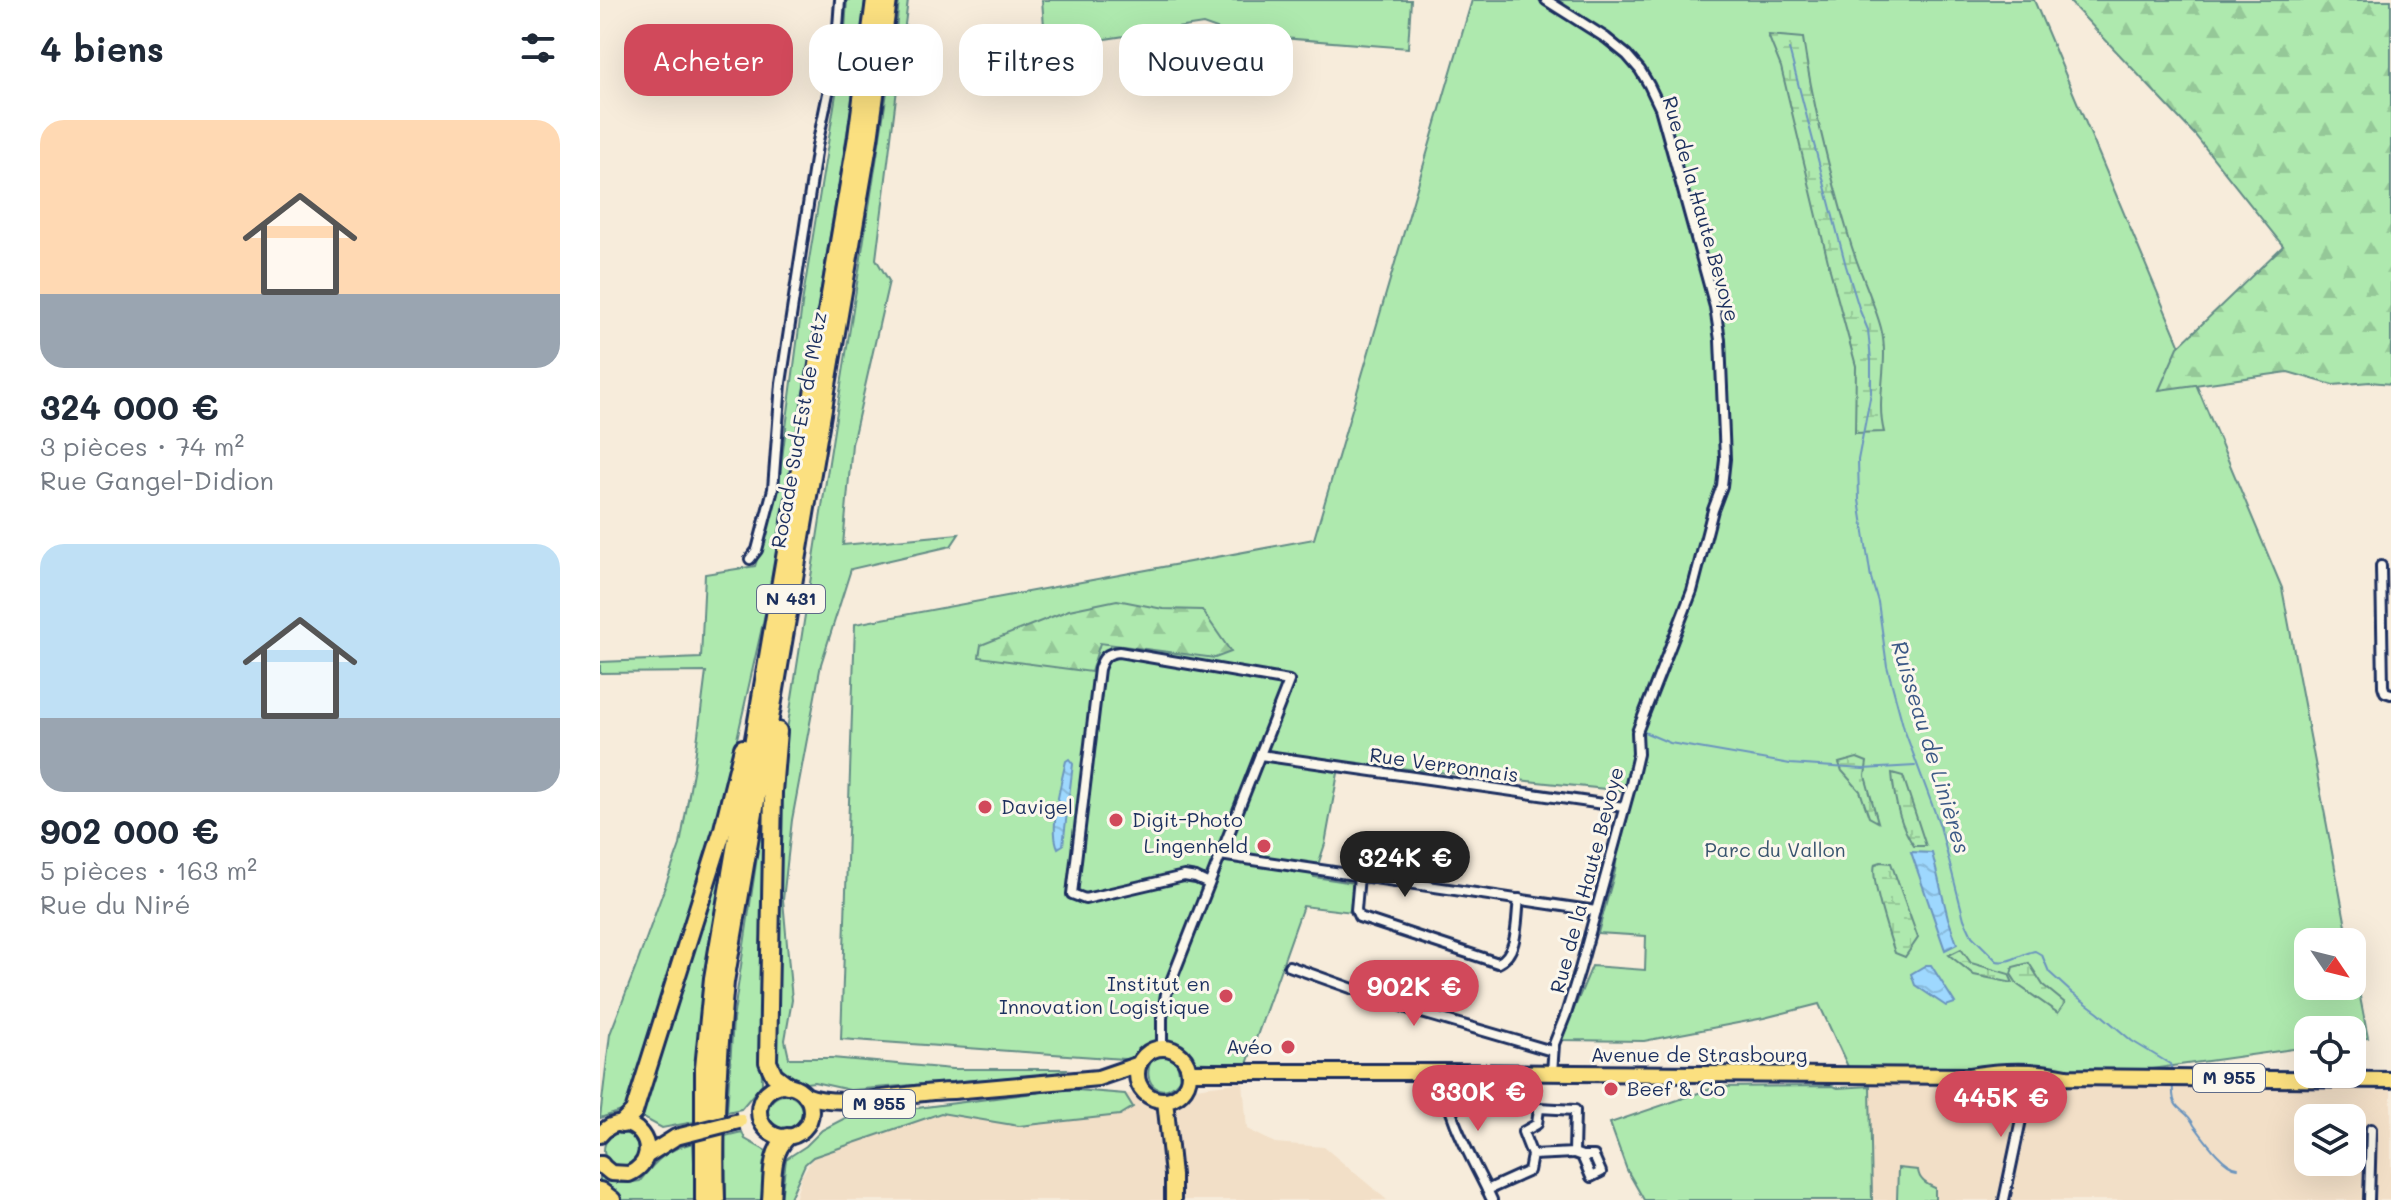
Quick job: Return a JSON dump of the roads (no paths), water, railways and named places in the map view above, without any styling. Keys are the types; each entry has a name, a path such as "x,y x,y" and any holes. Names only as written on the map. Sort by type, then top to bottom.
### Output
{"highway":[{"name":"Rocade Sud-Est de Metz","path":"716,1200 717,1067 725,982 857,137 875,0"},
{"name":"Rocade Sud-Est de Metz","path":"704,1200 704,1068 713,978 869,139 888,0"},
{"path":"782,614 773,792 768,1062 774,1075 787,1085"},
{"path":"622,1124 634,1112 723,829 782,614"},
{"path":"771,1200 774,1157 787,1137"},
{"path":"600,1191 612,1200"}],"main road":[{"path":"1162,1047 1174,1049 1183,1056 1190,1072 1183,1091 1165,1100 1151,1097 1141,1088 1137,1076 1139,1064 1148,1052 1162,1047"},
{"name":"M 955","path":"805,1095 839,1101 1098,1078 1139,1064"},
{"name":"Avenue de Strasbourg","path":"1190,1072 1969,1076 2025,1073 2067,1077 2391,1080"},
{"name":"Avenue de Strasbourg","path":"1969,1076 1985,1081 2051,1082 2067,1077"},
{"name":"M 955","path":"1098,1078 1141,1088"},
{"path":"600,1164 611,1173 629,1174 639,1167 646,1156 676,1137 739,1121 771,1089 787,1085 805,1095 810,1108 808,1122 800,1132 787,1137 771,1134 760,1120 760,1102"},
{"name":"M 955","path":"808,1122 829,1111 932,1097 953,1091"},
{"path":"1165,1100 1173,1200"},
{"path":"739,1121 765,1128"},
{"path":"600,1135 610,1126 631,1125 641,1133 646,1144 646,1156"},
{"path":"641,1133 676,1137"}],"street":[{"path":"750,559 757,550 773,489 781,383 817,146 836,55 840,0"},
{"name":"Rue de la Haute Bevoye","path":"1546,0 1627,55 1640,70 1660,108 1715,307 1720,340 1725,459 1722,486 1692,591 1637,732 1638,754 1573,993 1552,1051 1552,1073"},
{"path":"2381,566 2383,686 2385,692 2391,694"},
{"path":"1162,1047 1166,994 1289,681 1110,653 1102,659 1072,894 1085,899 1184,876 1209,884"},
{"name":"Rue Verronnais","path":"1260,755 1624,807"},
{"path":"1220,855 1596,911"},
{"path":"1359,876 1356,910 1359,917 1498,963 1512,948 1519,899"},
{"path":"1289,966 1415,1011 1552,1051"},
{"path":"1442,1072 1454,1117 1492,1200"},
{"path":"2004,1200 2029,1081"},
{"path":"1487,1190 1529,1171 1532,1155 1523,1132 1537,1124 1539,1108 1575,1110 1578,1154 1532,1155"},
{"path":"2369,1200 2371,1129"}],"water":[{"path":"1069,759 1073,764 1063,845 1058,848 1055,829 1057,805"},
{"path":"1911,852 1932,853 1957,944 1945,950"},
{"path":"1931,965 1955,1003 1946,1006 1915,985 1911,974"}],"waterway":[{"name":"Ruisseau de Linières","path":"1789,49 1846,266 1868,330 1871,393 1858,460 1859,500 1887,666 1904,729 1940,826 1964,919 1972,936 1997,961 2035,951 2042,955 2049,972 2072,993 2132,1041 2170,1064 2173,1073"},
{"path":"1644,732 1670,743 1790,764 1863,769 1915,766"},
{"name":"Ruisseau de Linières","path":"2173,1083 2176,1105 2220,1157 2238,1168"}],"place":[{"name":"Davigel","path":"985,807"},
{"name":"Digit-Photo","path":"1116,820"},
{"name":"Lingenheld","path":"1264,846"},
{"name":"Institut en Innovation Logistique","path":"1226,996"},
{"name":"Avéo","path":"1288,1047"},
{"name":"Beef & Co","path":"1611,1089"}],"park label":[{"name":"Parc du Vallon","path":"1775,850"}]}
